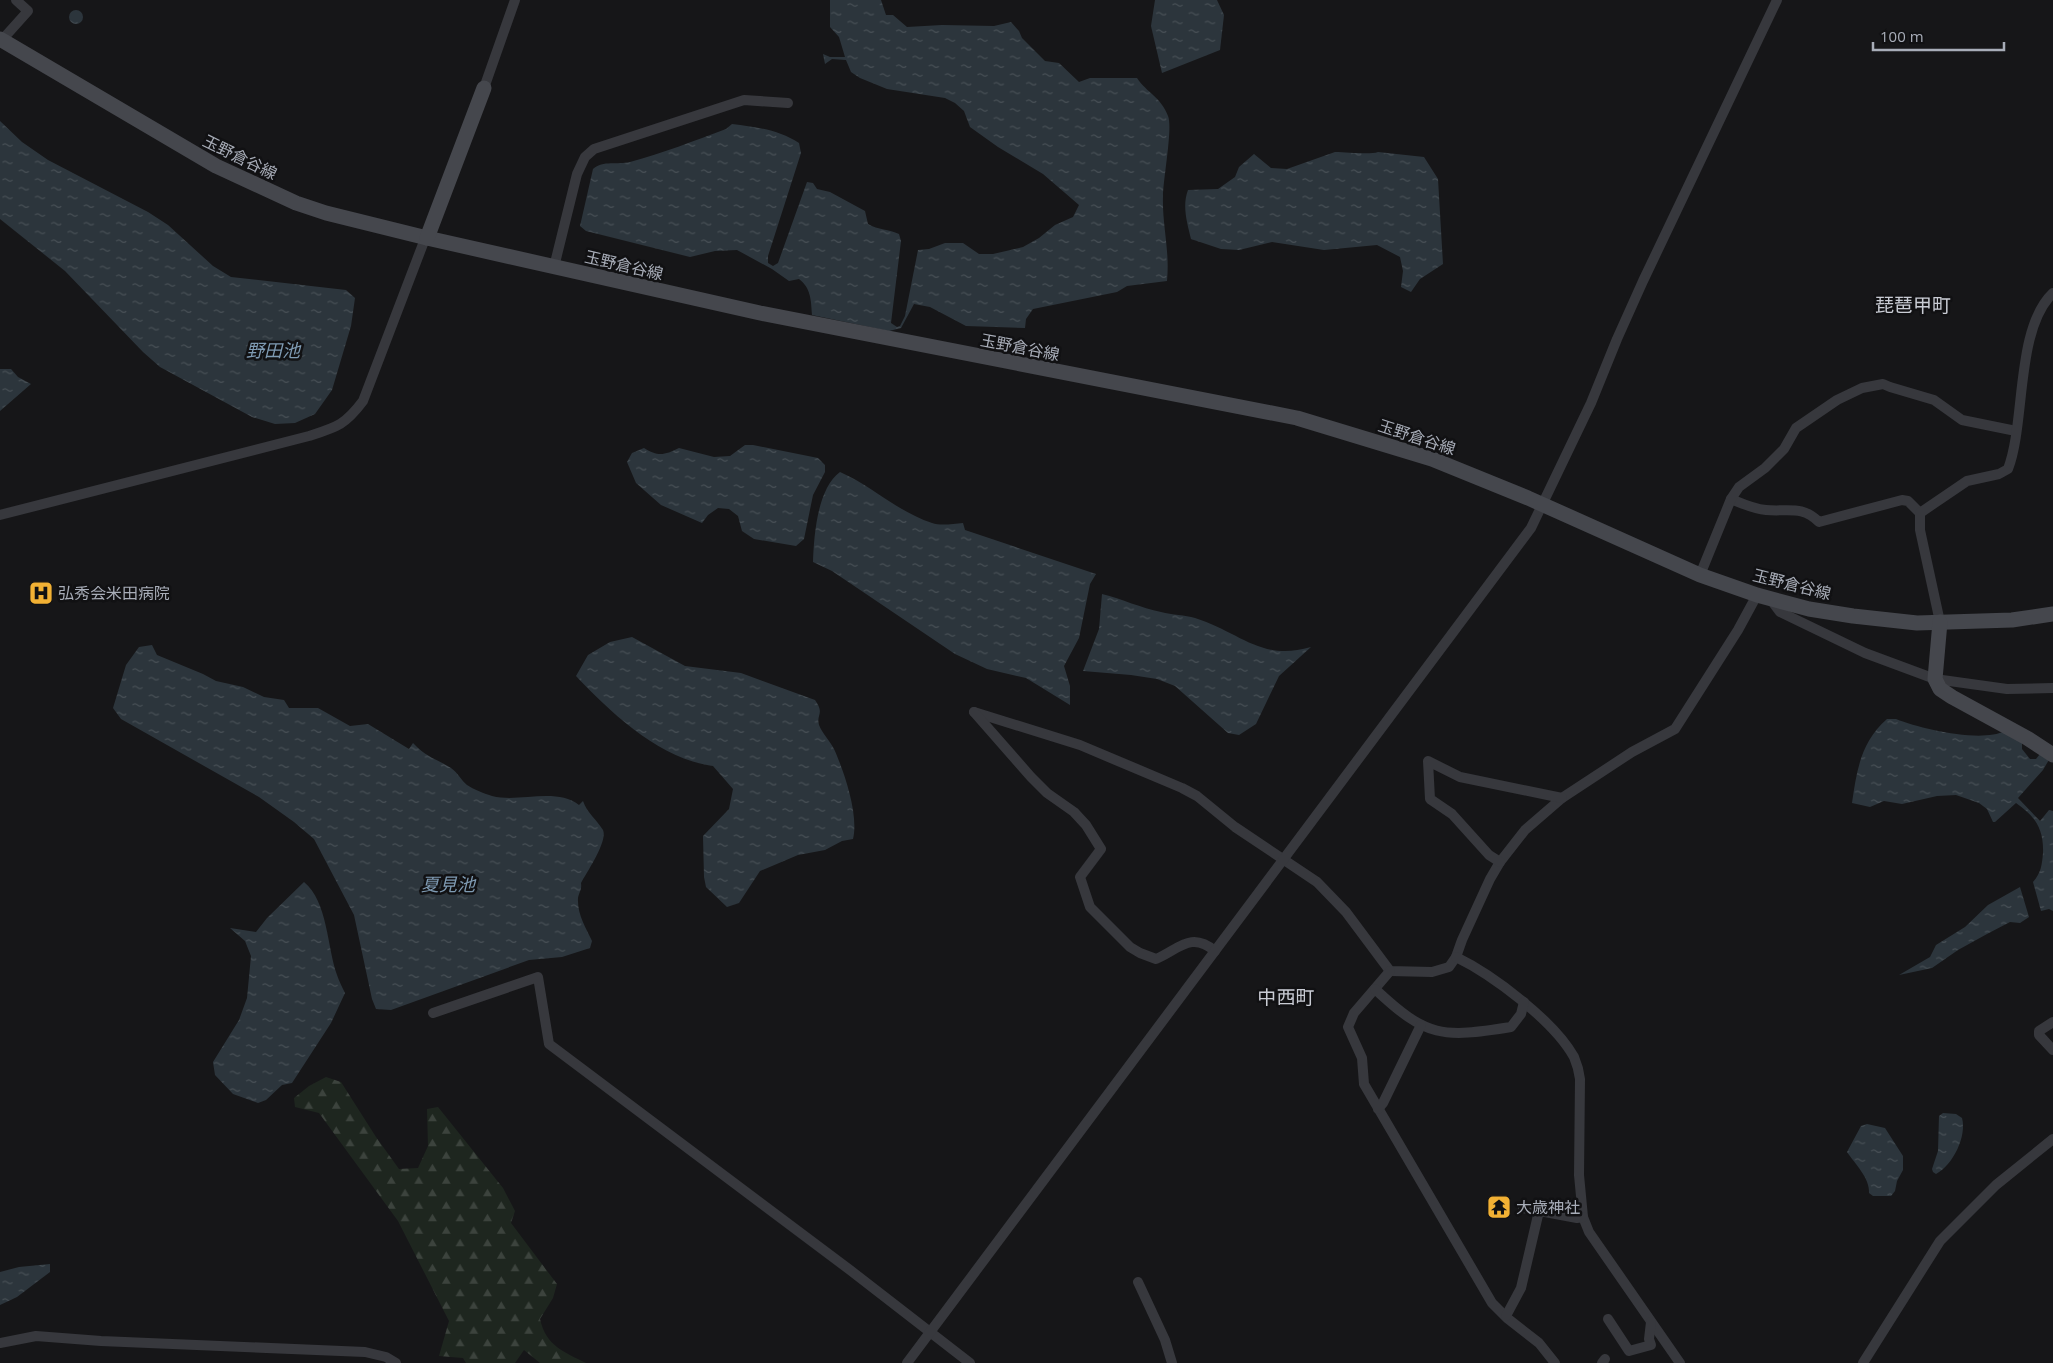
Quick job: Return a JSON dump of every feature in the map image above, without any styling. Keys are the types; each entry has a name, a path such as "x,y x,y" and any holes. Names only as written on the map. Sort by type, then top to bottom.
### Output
{"main road":[{"name":"玉野倉谷線","path":"1,40 216,166 296,203 326,213 427,238 770,315 1297,418 1432,458 1700,574 1758,595 1809,608 1854,616 1917,623 2012,620 2053,614"},
{"path":"427,238 484,88"},
{"path":"1940,622 1935,679 1940,689 2027,738 2053,755"}],"street":[{"path":"1,40 28,11 16,0"},
{"path":"484,88 514,0"},
{"path":"907,1363 1531,528 1591,403 1643,281 1777,0"},
{"path":"554,267 577,174 585,156 594,149 744,100 788,103"},
{"path":"0,515 309,436 335,428 349,419 363,401 423,244 427,238"},
{"path":"1920,514 1966,481 1999,474 2008,469 2013,456 2030,342 2039,311 2053,293"},
{"path":"1700,574 1731,499 1739,487 1765,468 1784,448 1796,428 1837,400 1862,388 1883,384 1934,400 1962,420 2016,431"},
{"path":"1731,499 1749,507 1765,510 1805,511 1819,522 1902,500 1908,501 1920,514 1920,530 1940,622"},
{"path":"1390,971 1432,972 1449,967 1456,957 1486,888 1500,862 1525,830 1562,798 1632,752 1675,729 1758,595"},
{"path":"1774,599 1774,604 1780,612 1864,653 1935,679 2007,688 2053,688"},
{"path":"1215,951 1205,943 1192,942 1156,959 1130,947 1090,908 1080,877 1101,849 1086,824 1031,777 974,712 1080,745 1197,796 1234,827 1317,882 1346,912 1390,971"},
{"path":"1500,862 1489,856 1452,814 1430,799 1428,761 1460,777 1562,798"},
{"path":"1456,957 1491,978 1524,1002 1553,1031 1573,1055 1578,1066 1580,1079 1579,1175 1583,1217 1589,1232 1680,1363"},
{"path":"1390,971 1354,1012 1348,1027 1362,1058 1364,1084 1424,1188 1441,1212 1492,1303 1538,1343 1555,1363"},
{"path":"433,1014 538,977 549,1044 931,1331 944,1345 970,1363"},
{"path":"1375,989 1395,1008 1421,1025 1443,1033 1456,1034 1511,1027 1521,1014 1524,1002"},
{"path":"2053,1022 2039,1031 2039,1035 2053,1050"},
{"path":"1378,1109 1383,1103 1421,1025"},
{"path":"1863,1363 1940,1241 1996,1184 2053,1140"},
{"path":"1523,1208 1577,1218 1583,1217"},
{"path":"1506,1316 1522,1288 1539,1211"},
{"path":"1138,1282 1165,1340 1172,1363"},
{"path":"1608,1319 1629,1351 1651,1345 1649,1339 1651,1322"},
{"path":"0,1343 36,1336 365,1352 386,1357 396,1363"}],"green space":[{"path":"326,1077 341,1082 399,1169 418,1168 428,1146 427,1109 438,1107 503,1188 515,1211 511,1223 557,1284 553,1298 540,1319 547,1336 557,1347 586,1363 540,1363 524,1350 515,1363 466,1363 463,1358 439,1356 449,1321 398,1221 319,1113 295,1107 294,1098 309,1086"}],"water":[{"path":"830,0 881,0 886,15 893,15 907,27 942,25 994,26 1011,22 1022,38 1045,61 1059,63 1079,82 1090,78 1137,78 1162,104 1169,122 1169,142 1163,196 1168,259 1167,281 1127,286 1117,292 1033,309 1026,319 1025,328 966,326 930,307 914,304 901,328 889,331 812,315 811,299 808,290 799,279 789,281 772,269 737,250 715,251 690,257 586,231 580,226 593,169 597,166 625,163 654,155 726,129 732,124 775,132 799,143 801,153 768,256 768,263 773,266 778,263 807,182 813,183 817,189 830,192 865,211 868,224 899,234 901,241 891,323 897,327 900,326 905,316 918,250 929,249 945,243 963,243 979,254 993,254 1023,247 1039,238 1055,225 1073,217 1079,205 1043,174 998,147 970,127 964,111 955,103 945,98 887,89 860,78 851,72 846,60 832,59 825,64 823,54 830,57 845,57 839,37 830,27"},
{"path":"1155,0 1217,0 1224,15 1220,50 1162,73 1151,26"},
{"path":"73,10 79,10 83,17 79,24 73,24 69,20 69,14"},
{"name":"野田池","path":"0,121 22,142 48,160 148,212 168,225 213,266 231,277 346,290 355,298 351,326 332,390 315,414 295,423 275,424 252,417 160,367 143,352 65,271 0,219"},
{"path":"1335,152 1378,152 1424,157 1438,179 1443,264 1420,279 1411,292 1401,287 1403,271 1400,257 1377,245 1324,250 1272,242 1239,250 1221,249 1191,239 1185,208 1188,190 1218,189 1235,177 1239,167 1254,154 1271,168 1287,169"},
{"path":"0,369 11,369 18,377 31,384 0,411"},
{"path":"745,445 818,458 825,465 825,472 813,495 804,539 796,546 754,539 742,531 738,516 729,509 718,508 708,515 702,523 661,505 636,483 627,462 632,453 644,448 653,453 661,454 679,448 714,457 730,456"},
{"path":"840,472 863,484 896,506 932,523 963,523 965,530 1096,574 1090,584 1079,638 1064,666 1070,686 1070,705 1026,678 987,669 955,654 832,571 813,562 818,514 826,490"},
{"path":"1102,594 1165,613 1195,618 1264,648 1278,651 1294,651 1311,647 1279,676 1256,724 1239,735 1228,733 1175,686 1157,679 1083,671 1099,629"},
{"path":"632,637 685,666 741,673 815,700 820,711 819,725 834,749 850,793 854,818 853,839 842,841 825,850 798,855 760,871 739,903 727,907 706,887 703,836 729,809 733,789 713,766 693,762 674,754 638,733 605,705 576,676 588,655 610,642"},
{"name":"夏見池","path":"152,645 157,655 216,681 243,687 264,697 284,700 289,708 318,708 350,726 368,724 409,749 413,743 427,755 451,768 467,785 486,794 503,798 560,797 579,805 583,801 603,830 604,835 600,849 581,883 578,898 580,915 592,941 590,948 562,957 529,960 391,1010 376,1009 372,999 354,915 314,839 259,797 121,719 113,708 126,665 139,647"},
{"path":"1887,719 1896,719 1920,727 1967,735 1981,736 2005,731 2022,740 2022,749 2030,759 2036,759 2040,754 2050,758 2043,770 2018,798 2040,821 2049,810 2053,811 2053,911 2049,909 2041,911 2033,882 2039,872 2042,861 2043,844 2040,830 2033,818 2016,803 1993,822 1987,809 1979,803 1956,795 1937,796 1902,804 1884,801 1870,807 1852,803 1858,768 1866,747 1871,737"},
{"path":"304,882 318,901 326,926 334,964 345,993 331,1023 292,1083 282,1085 266,1100 258,1103 233,1094 215,1075 213,1062 239,1020 247,998 251,956 245,941 230,928 256,932 267,918"},
{"path":"2020,887 2029,917 2020,923 2010,922 1987,934 1958,950 1932,968 1899,975 1930,957 1936,945 1965,927 1988,905"},
{"path":"1943,1113 1956,1114 1962,1118 1963,1125 1960,1141 1953,1157 1936,1174 1932,1169 1938,1151 1939,1116"},
{"path":"1867,1124 1885,1128 1903,1156 1903,1170 1897,1181 1895,1191 1891,1196 1873,1196 1869,1193 1865,1177 1847,1152 1861,1126"},
{"path":"50,1264 50,1272 17,1297 0,1305 0,1272 19,1267"}],"place":[{"name":"弘秀会米田病院","path":"41,593"},
{"name":"大歳神社","path":"1499,1207"}],"district":[{"name":"琵琶甲町","path":"1913,305"},
{"name":"中西町","path":"1286,997"}]}
